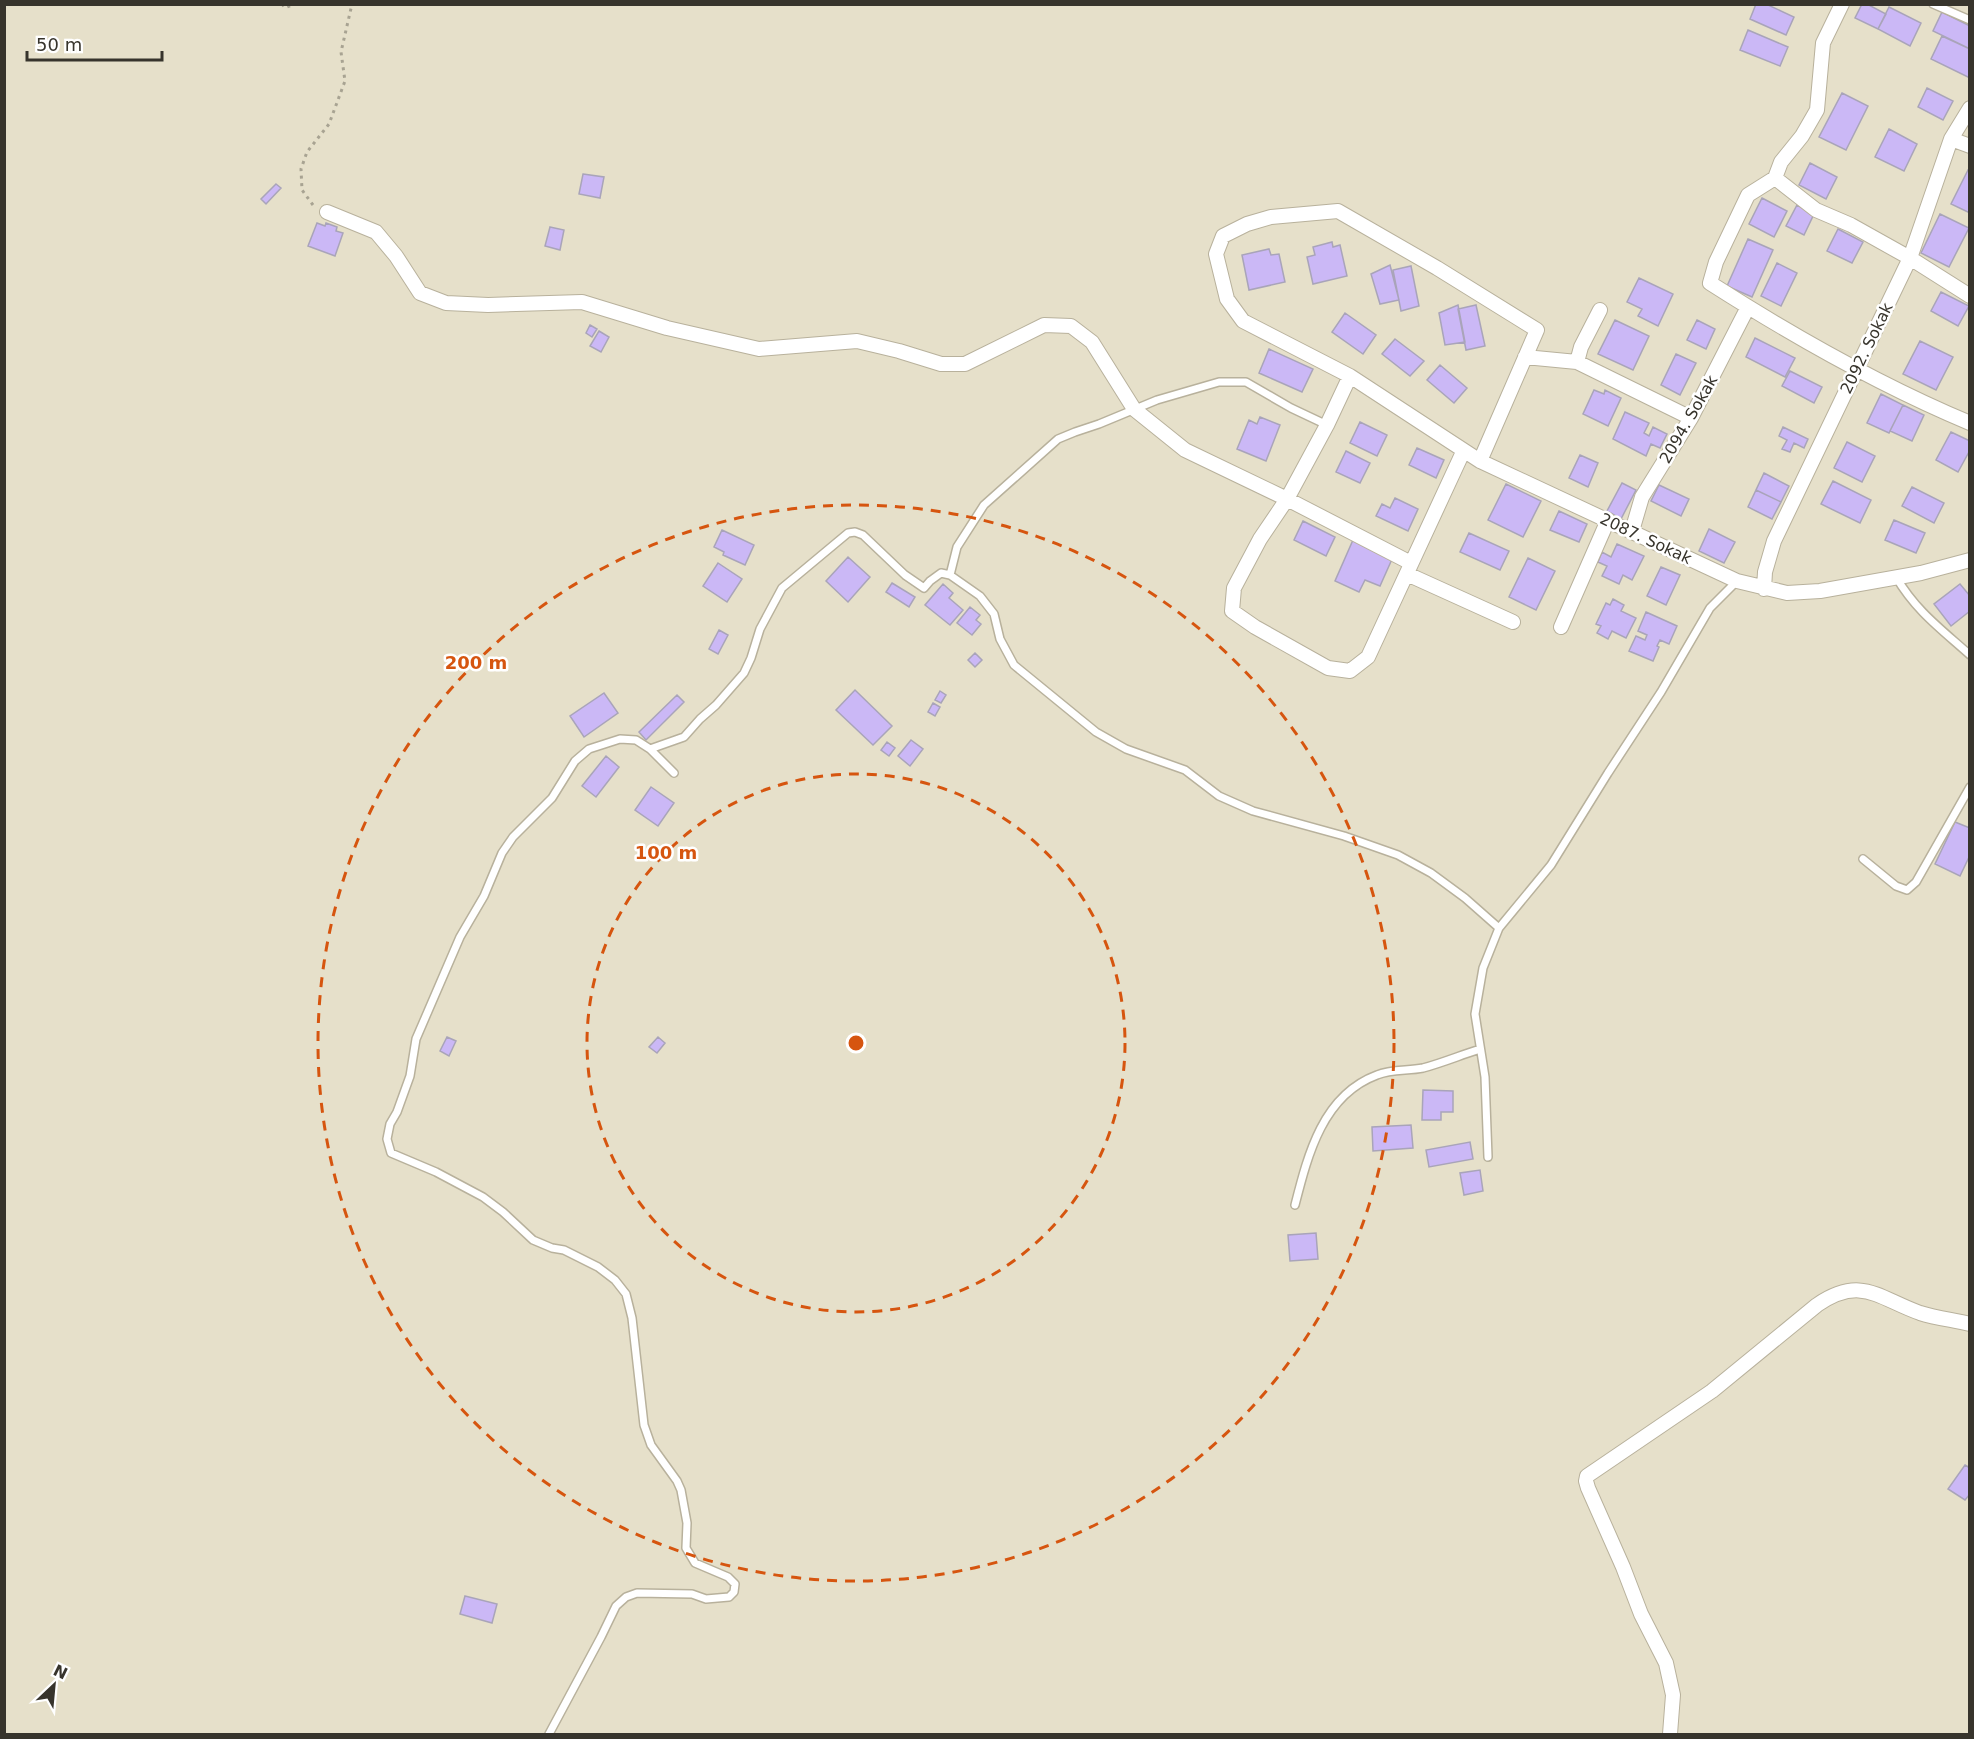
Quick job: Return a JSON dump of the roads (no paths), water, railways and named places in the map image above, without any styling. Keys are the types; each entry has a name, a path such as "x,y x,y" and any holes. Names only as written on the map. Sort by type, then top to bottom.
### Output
{"street":[{"path":"1842,4 1823,43 1817,110 1802,136 1781,162 1775,178 1748,195 1716,262 1710,284 1856,369 1913,398 1970,423"},
{"name":"2092. Sokak","path":"1764,588 1765,572 1774,541 1910,258 1951,139 1970,108"},
{"path":"1951,139 1970,146"},
{"path":"1775,178 1816,210 1851,225 1910,258 1970,296"},
{"name":"2087. Sokak","path":"1525,357 1537,330 1437,268 1338,211 1271,218 1247,224 1223,236 1216,254 1227,299 1243,321 1350,376 1480,461 1737,581 1787,593 1820,591 1970,560"},
{"path":"327,212 376,232 396,256 420,293 446,303 488,305 582,302 667,328 759,349 857,341 940,364 964,364 1044,325 1071,326 1092,342 1134,410 1185,450 1287,499 1409,569 1513,622"},
{"name":"2094. Sokak","path":"1632,531 1642,497 1691,418 1748,307"},
{"path":"1577,362 1581,347 1600,310"},
{"path":"1480,461 1525,357 1577,362 1691,418"},
{"path":"1350,376 1327,425 1287,499 1260,539 1234,588 1232,610 1255,627 1328,668 1350,671 1368,657 1463,452"},
{"path":"1561,627 1608,520"},
{"path":"1670,1734 1673,1695 1666,1663 1641,1614 1588,1488 1587,1476 1695,1403 1817,1305 1837,1293 1856,1289 1881,1294 1909,1309 1929,1316 1970,1324"}],"lane":[{"path":"1933,4 1970,20"},
{"path":"950,576 957,548 984,505 1058,439 1178,393 1219,382 1246,382 1291,408 1327,425"},
{"path":"650,749 684,737 716,705 744,673 760,629 782,588 848,533 855,532 862,535 905,575 924,588 941,573 950,576 980,596 994,614 1000,639 1014,665 1096,732 1126,749 1185,770 1219,796 1253,811 1344,836 1398,855 1431,873 1465,898 1499,928"},
{"path":"1896,577 1909,598 1927,618 1970,655"},
{"path":"1488,1157 1485,1077 1475,1014 1483,968 1499,928 1551,865 1661,692 1710,608 1737,581"},
{"path":"549,1734 615,1606 626,1597 637,1593 693,1594 706,1599 729,1597 734,1592 735,1584 728,1578 695,1563 686,1548 687,1523 681,1490 651,1445 644,1425 632,1318 626,1294 615,1280 598,1267 564,1250 533,1240 483,1197 436,1172 391,1153 387,1139 390,1124 397,1112 410,1076 416,1039 460,937 484,896 502,853 513,837 552,798 575,761 589,750 620,739 636,740 650,749 674,773"},
{"path":"1863,859 1896,886 1907,890 1916,882 1970,787"},
{"path":"1295,1205 1305,1164 1318,1132 1329,1112 1345,1094 1362,1081 1380,1073 1423,1068 1480,1049"}]}
